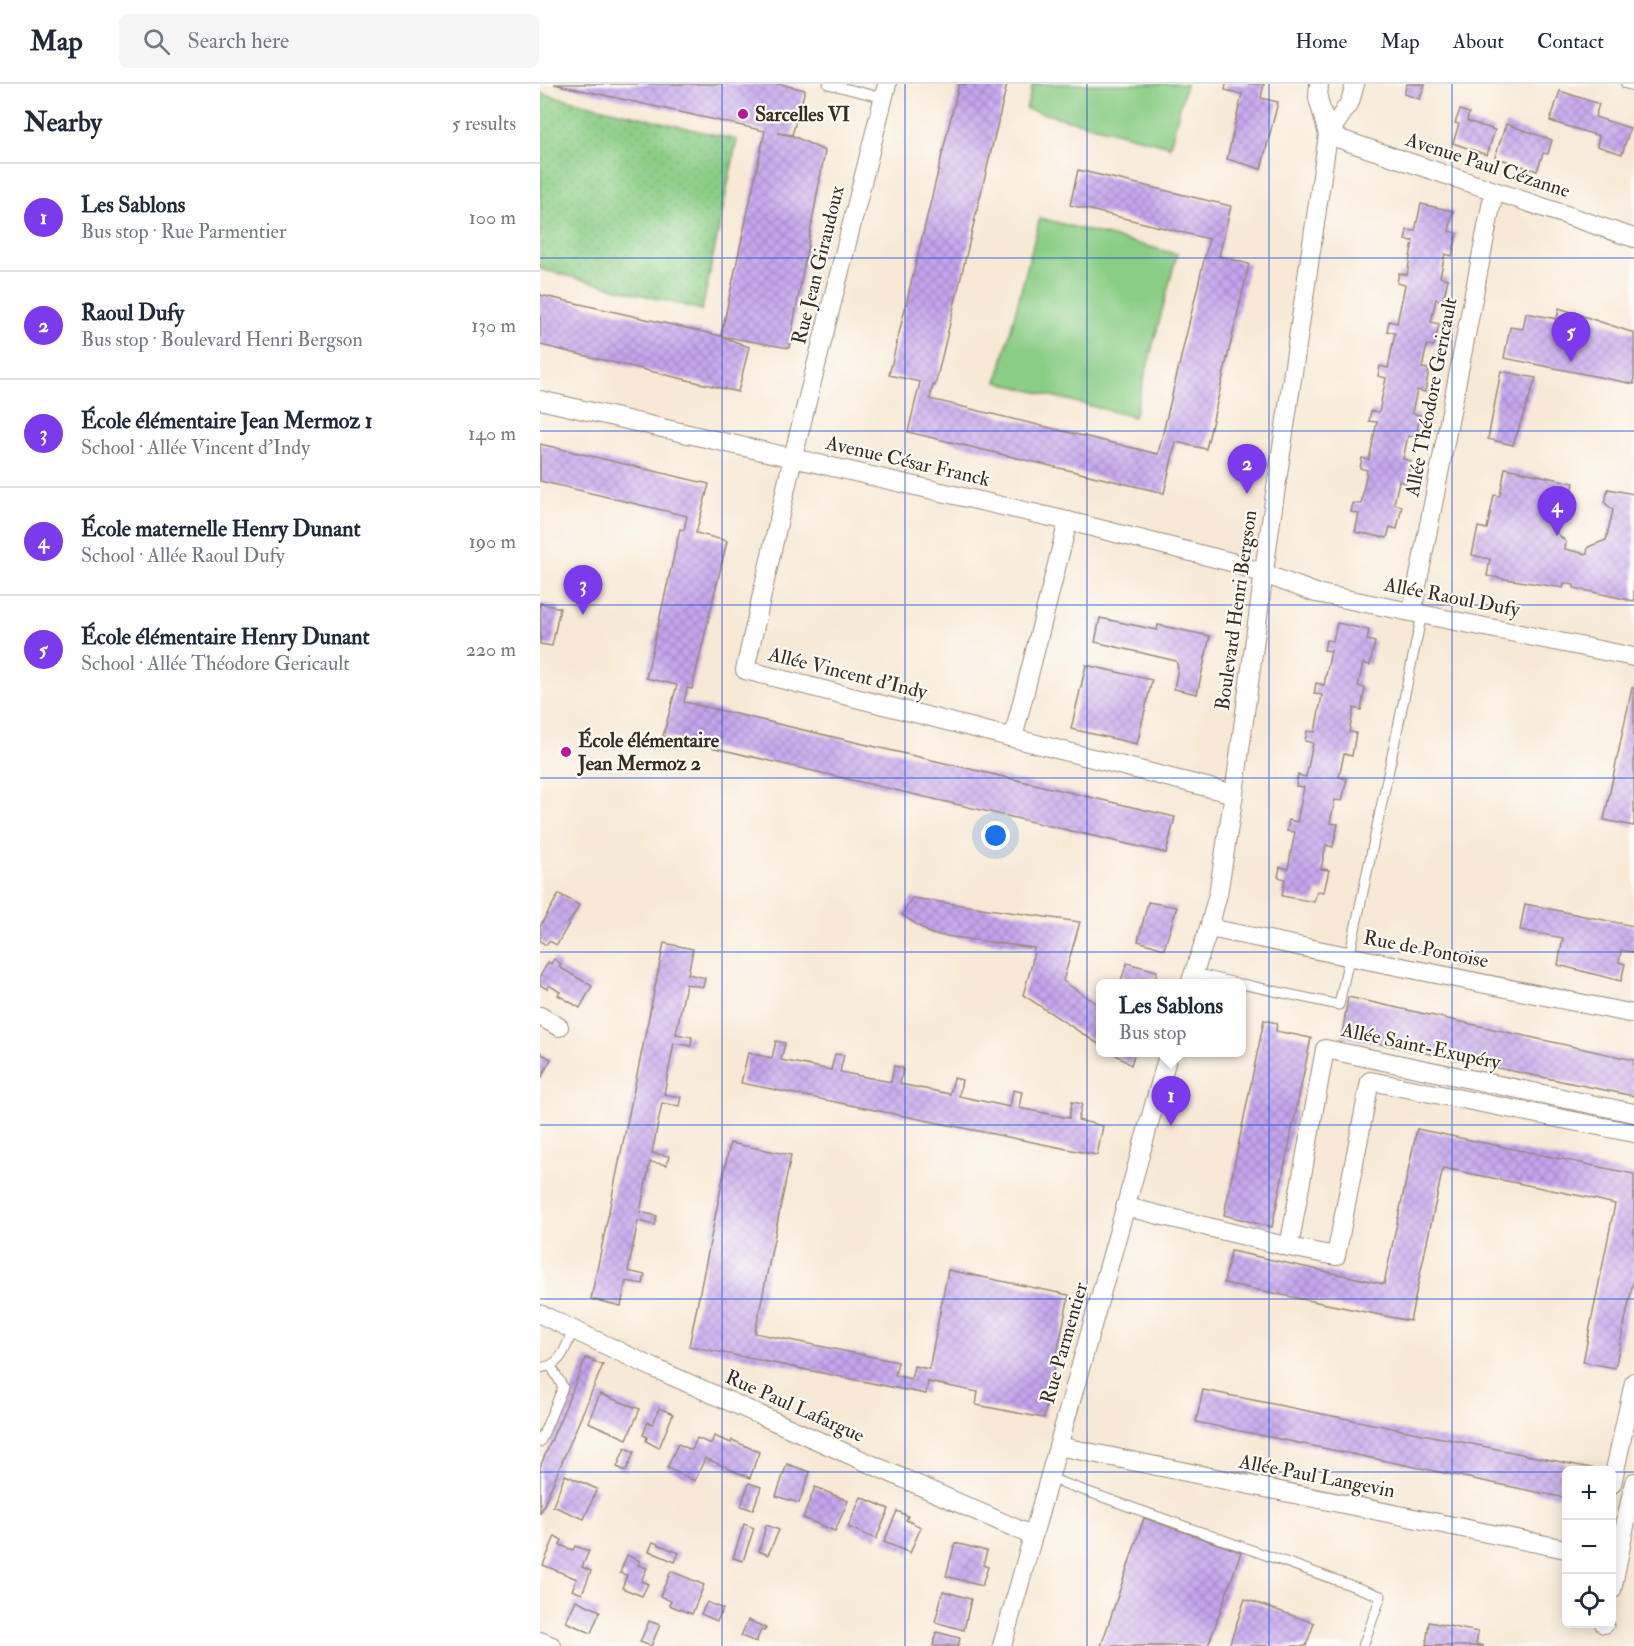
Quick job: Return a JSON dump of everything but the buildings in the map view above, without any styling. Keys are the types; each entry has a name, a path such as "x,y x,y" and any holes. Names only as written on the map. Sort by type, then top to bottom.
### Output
{"street":[{"name":"Boulevard Henri Bergson","path":"1211,921 1234,794 1263,574 1328,135 1318,98 1319,84"},
{"name":"Boulevard Henri Bergson","path":"1328,135 1350,102 1354,84"},
{"name":"Rue Jean Giraudoux","path":"792,457 886,91"},
{"name":"Avenue Paul Cézanne","path":"1328,135 1634,238"},
{"name":"Allée Théodore Gericault","path":"1417,613 1494,191"},
{"name":"Avenue César Franck","path":"540,400 1068,521 1231,562 1263,574"},
{"name":"Allée Vincent d'Indy","path":"792,457 745,670 1234,794"},
{"path":"1013,738 1068,521"},
{"name":"Allée Raoul Dufy","path":"1263,574 1316,593 1634,657"},
{"path":"1192,978 1211,921"},
{"name":"Rue de Pontoise","path":"1211,921 1349,957 1634,1014"},
{"path":"540,1016 560,1027"},
{"name":"Allée Saint-Exupéry","path":"1289,1247 1325,1049 1634,1113"},
{"name":"Rue Parmentier","path":"1002,1646 1168,1057"},
{"path":"1127,1207 1289,1247 1336,1256 1370,1081 1634,1133"},
{"name":"Rue Paul Lafargue","path":"540,1314 654,1368 1033,1536"},
{"path":"1615,1466 1634,1382"},
{"name":"Allée Paul Langevin","path":"1058,1446 1562,1548"},
{"path":"1614,1574 1634,1482"},
{"path":"540,1641 552,1646"}],"lane":[{"path":"828,84 886,91"},
{"path":"1626,84 1634,86"},
{"name":"Allée Théodore Gericault","path":"1246,985 1339,1005 1417,613"},
{"path":"540,1368 551,1366 559,1361 573,1330"},
{"path":"540,1442 563,1387 551,1366"},
{"path":"1049,1478 1381,1596 1363,1646"}],"green space":[{"path":"1033,84 1186,84 1170,146 1026,109"},
{"path":"540,93 737,140 702,310 540,269"},
{"path":"1040,218 1177,254 1134,417 997,382"}],"place":[{"name":"Sarcelles VI","path":"743,114"},
{"name":"École élémentaire Henry Dunant","path":"1571,362"},
{"name":"Raoul Dufy","path":"1247,494"},
{"name":"École maternelle Henry Dunant","path":"1557,536"},
{"name":"École élémentaire Jean Mermoz 1","path":"583,615"},
{"name":"École élémentaire Jean Mermoz 2","path":"566,752"},
{"name":"Les Sablons","path":"1171,1126"}]}
